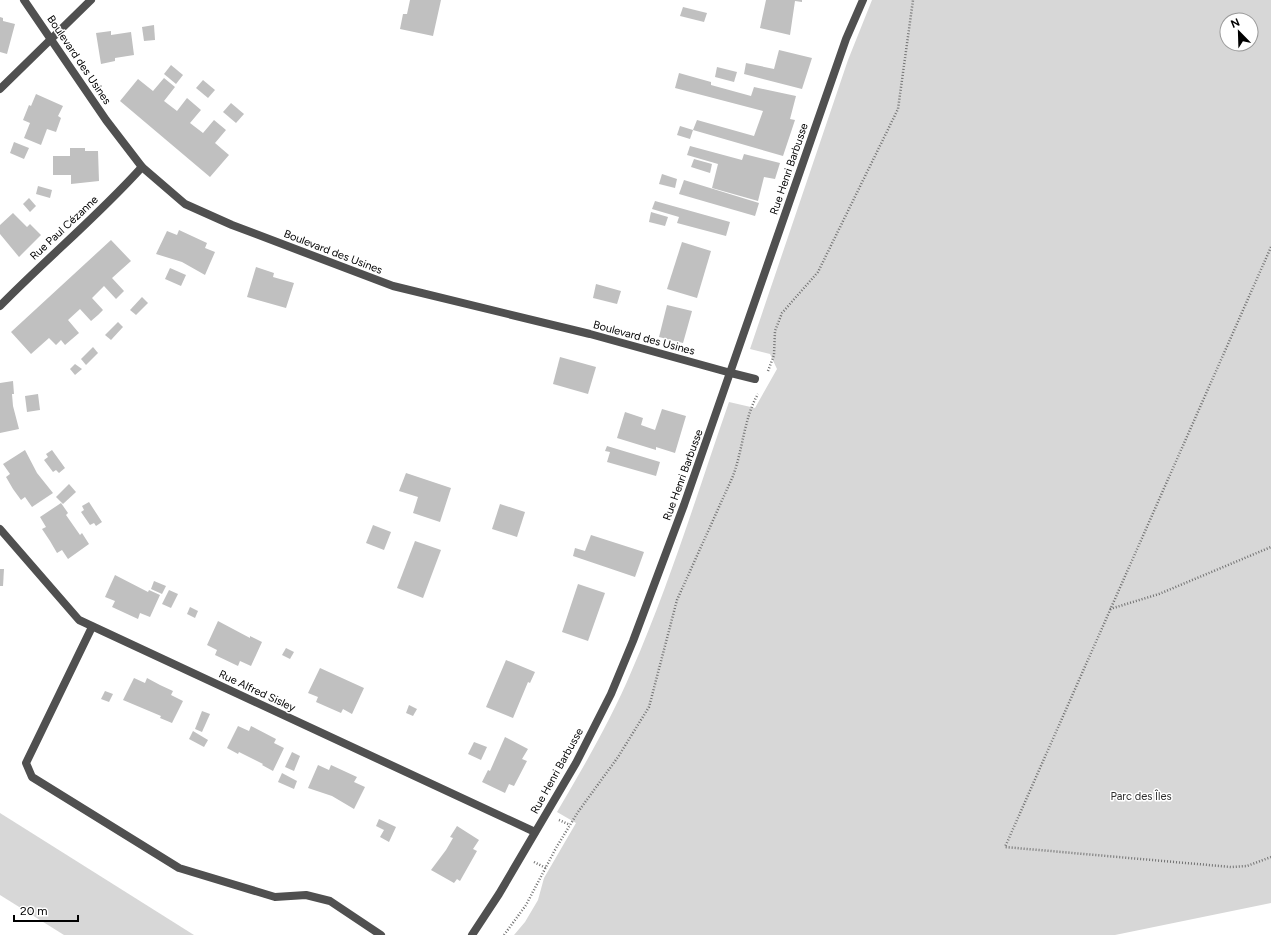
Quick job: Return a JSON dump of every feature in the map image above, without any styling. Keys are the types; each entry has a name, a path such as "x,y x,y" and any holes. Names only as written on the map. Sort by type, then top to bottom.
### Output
{"street":[{"name":"Boulevard des Usines","path":"24,0 106,120 142,167 185,204 232,225 392,286 590,334 755,379"},
{"path":"0,89 91,0"},
{"name":"Rue Henri Barbusse","path":"472,935 499,894 576,763 611,694 633,641 684,505 846,39 863,0"},
{"name":"Rue Paul Cézanne","path":"0,306 35,270 125,186 142,167"},
{"name":"Rue Alfred Sisley","path":"0,529 80,620 92,627 535,832"},
{"path":"92,627 26,763 32,777 179,868 275,897 306,895 330,900 381,935"}],"path":[{"path":"767,375 774,355 775,331 782,313 818,272 898,109 912,0"},
{"path":"1271,247 1005,847 1231,867 1247,866 1271,857"},
{"path":"504,935 526,905 559,842 618,757 649,707 677,600 734,476 741,455 752,404 758,393"},
{"path":"1110,609 1159,594 1271,547"}],"green space":[{"name":"Parc des Îles","path":"872,0 1271,0 1271,903 1115,935 514,935 525,922 538,900 544,878 576,823 557,812 606,725 624,689 646,637 683,537 729,402 755,408 777,369 770,354 750,349 848,60"},
{"path":"0,813 194,935 64,935 0,895"}],"building":[{"path":"410,0 441,0 433,36 400,29 403,14 407,14"},
{"path":"766,0 802,0 802,2 795,1 790,35 760,28"},
{"path":"683,7 707,13 704,22 680,16"},
{"path":"0,17 3,18 3,21 15,24 7,54 0,52"},
{"path":"154,25 155,40 144,41 142,27"},
{"path":"111,31 111,35 131,32 134,55 115,58 115,61 101,64 96,33"},
{"path":"779,50 812,58 802,89 744,74 746,63 774,69"},
{"path":"171,65 183,75 176,84 164,74"},
{"path":"717,67 737,72 734,82 715,77"},
{"path":"679,73 711,82 711,85 751,96 754,87 796,96 790,119 795,120 783,156 693,130 697,120 754,136 763,111 675,88"},
{"path":"164,78 175,87 164,101 177,111 187,98 201,110 190,123 203,133 214,120 226,130 215,143 229,155 210,177 120,101 138,79 153,91"},
{"path":"203,80 215,90 208,98 196,88"},
{"path":"36,94 63,106 58,116 61,118 56,132 47,129 41,145 24,138 30,123 23,120 29,105 31,106"},
{"path":"231,103 244,114 236,123 223,112"},
{"path":"680,126 693,130 690,139 677,135"},
{"path":"14,142 29,148 24,159 10,153"},
{"path":"690,146 742,160 744,154 780,163 775,179 764,177 758,201 712,188 718,164 687,155"},
{"path":"70,148 85,148 85,151 98,151 99,181 71,184 71,175 53,175 53,156 70,156"},
{"path":"694,159 712,164 710,173 691,167"},
{"path":"662,174 677,179 675,188 659,184"},
{"path":"684,180 759,203 755,216 679,194"},
{"path":"38,186 52,190 50,198 36,194"},
{"path":"29,198 36,206 30,212 23,204"},
{"path":"655,201 730,222 726,236 677,223 679,217 652,209"},
{"path":"651,212 668,217 665,226 649,222"},
{"path":"13,213 27,227 30,224 41,235 19,257 0,234 0,225"},
{"path":"179,230 207,243 205,248 215,252 205,275 182,262 156,254 167,231 177,235"},
{"path":"111,240 131,261 112,278 124,291 116,299 104,286 92,298 103,310 98,315 91,321 80,309 68,320 79,333 65,345 61,340 56,345 49,338 31,354 11,332"},
{"path":"682,242 711,251 697,298 667,289"},
{"path":"256,267 274,273 273,277 294,283 286,308 247,297"},
{"path":"170,268 186,275 181,286 165,279"},
{"path":"596,284 621,291 617,304 593,298"},
{"path":"142,297 148,303 136,315 130,310"},
{"path":"667,305 692,311 683,343 659,337"},
{"path":"118,322 123,327 111,340 105,335"},
{"path":"93,347 98,353 86,365 81,359"},
{"path":"560,357 596,367 588,394 553,384"},
{"path":"75,364 82,369 75,375 70,369"},
{"path":"13,381 13,406 19,429 0,433 0,383"},
{"path":"38,394 40,410 27,412 25,396"},
{"path":"662,409 686,416 675,453 656,447 656,450 617,438 625,412 643,418 641,425 655,430"},
{"path":"607,446 660,462 656,476 607,462 610,452 605,451"},
{"path":"25,450 37,473 53,493 32,507 25,497 21,500 13,489 6,477 10,474 3,464"},
{"path":"52,450 65,468 59,473 56,470 53,472 44,460 48,457 46,454"},
{"path":"406,473 451,488 440,522 413,513 418,497 399,491"},
{"path":"69,484 76,492 63,504 56,497"},
{"path":"89,502 102,522 96,526 94,523 90,525 81,512 84,510 82,506"},
{"path":"61,503 68,513 66,515 80,535 82,533 89,544 68,559 62,550 57,553 42,529 46,527 40,517"},
{"path":"500,504 525,512 517,537 492,529"},
{"path":"373,525 391,532 384,550 366,543"},
{"path":"591,535 644,552 635,577 573,556 575,548 585,551"},
{"path":"415,541 441,550 423,598 397,588"},
{"path":"0,569 4,569 3,586 0,586"},
{"path":"115,575 148,592 149,590 160,595 150,617 140,613 138,619 112,607 115,601 105,597"},
{"path":"154,581 166,586 162,594 151,589"},
{"path":"578,584 605,593 588,641 562,632"},
{"path":"169,590 178,594 171,608 162,604"},
{"path":"190,607 198,611 195,618 187,614"},
{"path":"218,621 250,638 250,636 262,642 251,666 240,661 238,666 215,655 217,650 207,645"},
{"path":"286,648 294,652 290,659 282,655"},
{"path":"506,660 535,672 530,683 528,682 513,718 486,707"},
{"path":"320,668 364,688 352,714 343,709 341,713 316,702 318,697 308,693"},
{"path":"134,678 145,683 147,678 173,691 171,695 183,701 172,723 160,718 161,716 123,700"},
{"path":"105,691 113,694 109,702 101,699"},
{"path":"409,705 417,709 413,716 406,713"},
{"path":"202,711 210,714 202,732 195,729"},
{"path":"238,726 249,731 251,726 276,739 274,743 284,748 273,771 262,765 263,764 239,752 238,754 227,748"},
{"path":"193,731 208,740 204,747 189,739"},
{"path":"505,737 528,749 522,759 527,761 514,786 509,784 505,793 482,782 488,770 490,771"},
{"path":"474,742 487,747 481,760 468,754"},
{"path":"292,752 300,756 294,771 285,767"},
{"path":"318,765 329,770 331,765 357,777 354,782 365,787 354,809 332,796 308,788"},
{"path":"282,773 297,781 294,789 278,782"},
{"path":"379,819 396,827 389,842 380,837 384,830 376,826"},
{"path":"457,826 479,840 473,849 477,851 460,881 457,879 454,883 431,870 446,850 453,838 450,837"}]}
